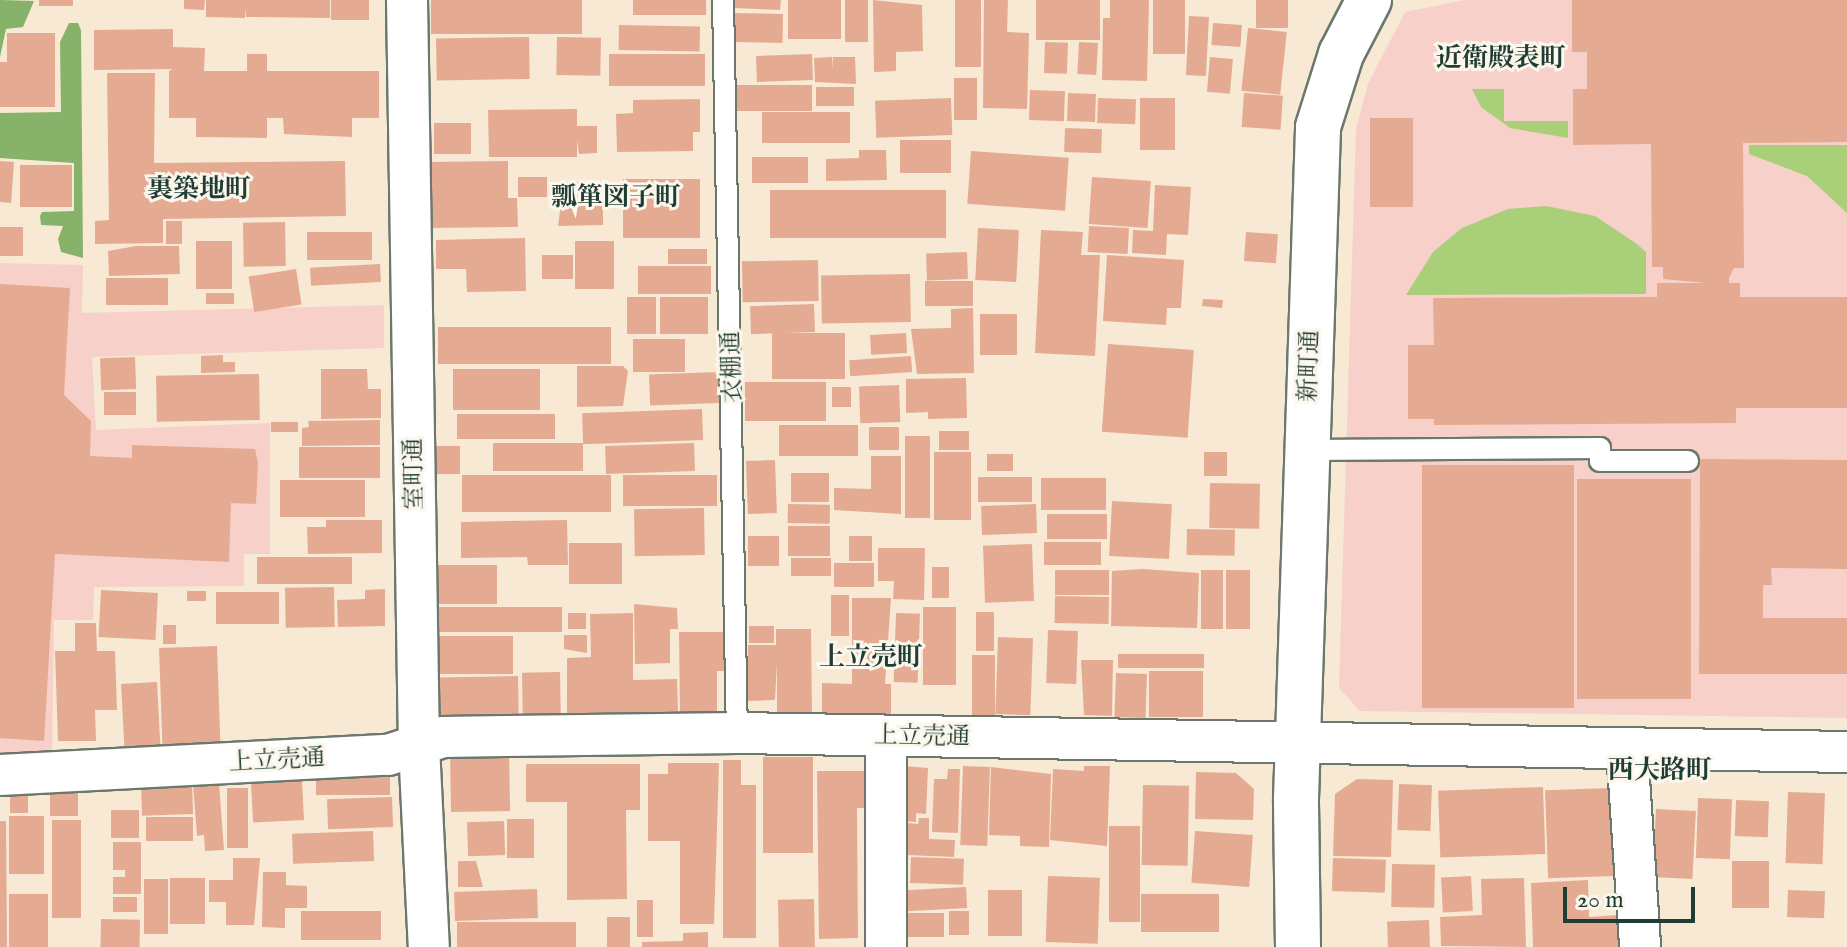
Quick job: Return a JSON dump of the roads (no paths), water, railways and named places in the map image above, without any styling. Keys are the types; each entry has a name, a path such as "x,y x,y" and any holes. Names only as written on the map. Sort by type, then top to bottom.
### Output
{"street":[{"name":"室町通","path":"407,0 419,746 429,947"},
{"name":"新町通","path":"1298,947 1299,743 1318,127 1341,54 1369,0"},
{"name":"上立売通","path":"0,775 388,755 443,737 737,733 1847,752"},
{"path":"886,736 886,947"},
{"path":"1627,749 1640,947"}],"lane":[{"name":"衣棚通","path":"723,0 737,733"},
{"path":"1308,450 1600,448 1600,461 1688,461"}],"district":[{"name":"近衛殿表町","path":"1501,59"},
{"name":"裏築地町","path":"199,190"},
{"name":"瓢箪図子町","path":"616,198"},
{"name":"上立売町","path":"871,658"},
{"name":"西大路町","path":"1660,771"}]}
